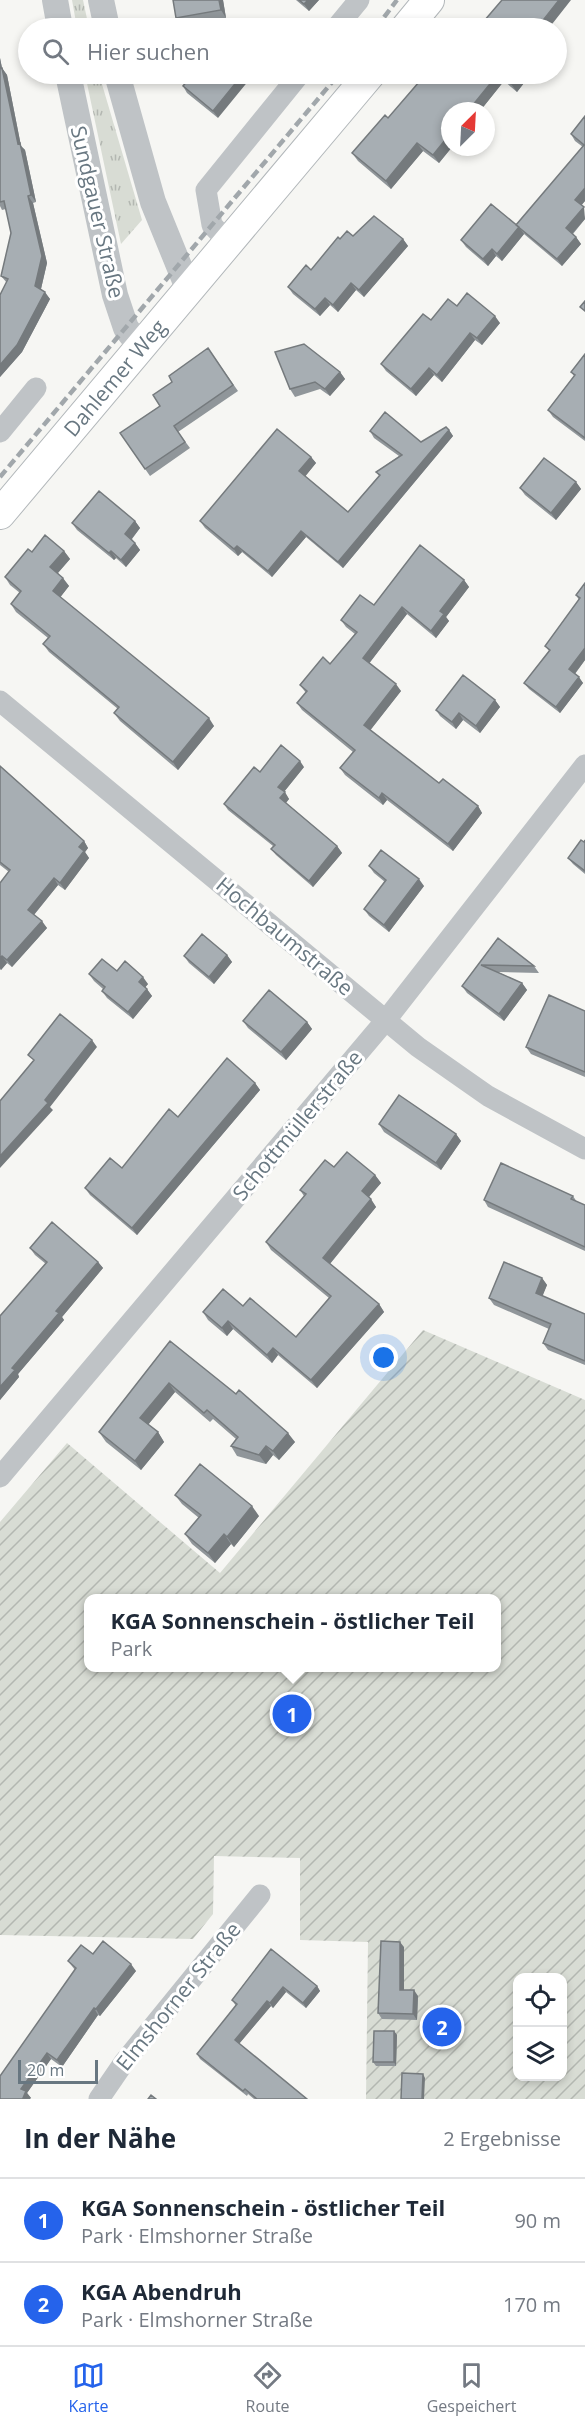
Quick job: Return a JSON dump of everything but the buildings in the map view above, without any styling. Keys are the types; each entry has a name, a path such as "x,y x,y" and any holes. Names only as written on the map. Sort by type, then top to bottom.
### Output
{"main road":[{"path":"414,18 429,0"},
{"name":"Dahlemer Weg","path":"0,513 361,84"}],"street":[{"path":"55,0 58,18"},
{"path":"101,0 105,18"},
{"path":"344,18 359,0"},
{"name":"Sundgauer Straße","path":"70,84 115,295 126,328 140,346"},
{"path":"120,84 153,202 189,288"},
{"path":"227,241 212,225 206,190 292,84"},
{"path":"0,432 36,388"},
{"name":"Hochbaumstraße","path":"0,701 418,1047 488,1096 585,1149"},
{"name":"Schottmüllerstraße","path":"0,1478 386,1020 585,765"},
{"name":"Elmshorner Straße","path":"99,2099 125,2061 260,1894"}],"green space":[{"path":"72,0 83,0 87,18 75,18"},
{"path":"87,84 102,84 142,220 121,244"},
{"path":"423,1330 585,1400 585,2099 366,2099 368,1942 300,1940 300,1858 214,1856 213,1914 193,1939 0,1935 0,1522 67,1443 220,1573"}],"railway":[{"path":"384,18 397,0"},
{"path":"0,477 331,84"}],"place":[{"name":"KGA Sonnenschein - östlicher Teil","path":"292,1714"},
{"name":"KGA Abendruh","path":"442,2027"}]}
